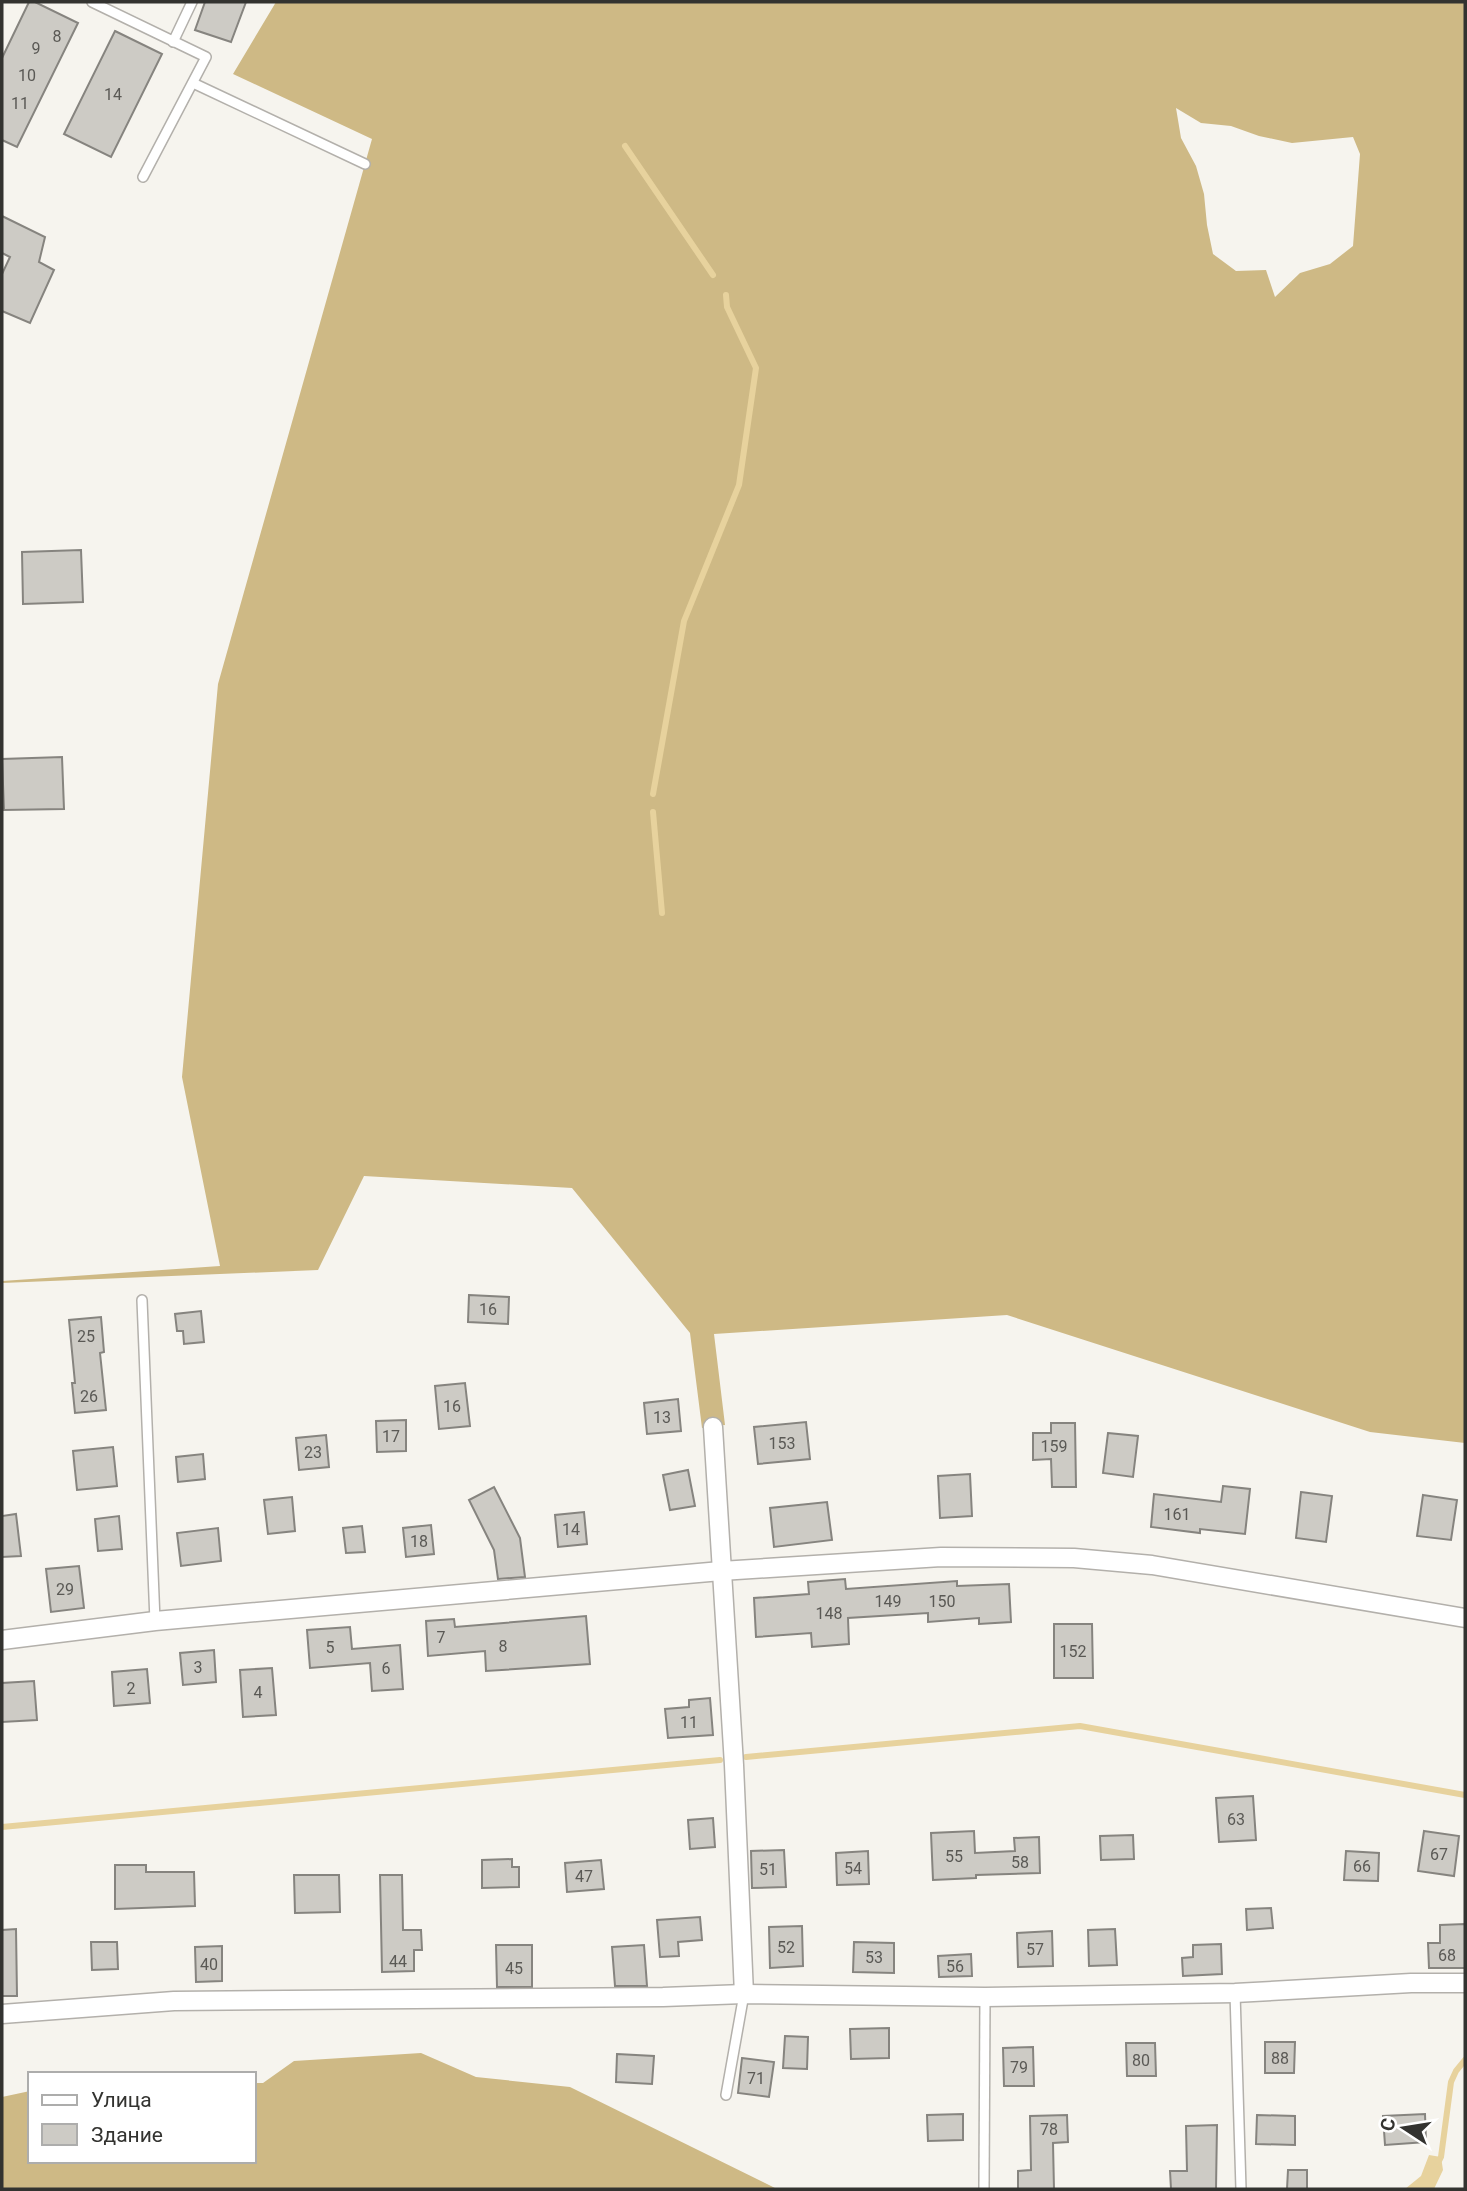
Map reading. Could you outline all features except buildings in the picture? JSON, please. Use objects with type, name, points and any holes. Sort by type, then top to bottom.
[{"type":"street","points":[[713,1427],[734,1765],[744,1994]]},
{"type":"street","points":[[2,1640],[155,1621],[721,1572],[941,1557],[1073,1558],[1152,1565],[1465,1618]]},
{"type":"street","points":[[2,2014],[174,2001],[744,1994],[985,1997],[1235,1993],[1411,1983],[1465,1983]]},
{"type":"lane","points":[[92,2],[206,57],[143,177]]},
{"type":"lane","points":[[173,41],[192,2]]},
{"type":"lane","points":[[192,83],[365,164]]},
{"type":"lane","points":[[142,1300],[155,1621]]},
{"type":"lane","points":[[1235,1993],[1241,2189]]},
{"type":"lane","points":[[726,2095],[744,1994]]},
{"type":"lane","points":[[984,2189],[985,1997]]},
{"type":"shaded area","points":[[276,2],[1465,2],[1465,1443],[1370,1432],[1007,1315],[714,1334],[725,1425],[702,1428],[690,1333],[572,1188],[364,1176],[318,1270],[2,1283],[220,1266],[182,1077],[218,684],[372,139],[233,74]],"holes":[[[1176,108],[1201,123],[1231,126],[1259,136],[1292,143],[1353,137],[1360,154],[1353,246],[1330,264],[1300,273],[1275,297],[1266,270],[1236,271],[1213,254],[1204,194],[1196,166],[1181,138]]]},
{"type":"shaded area","points":[[421,2053],[476,2077],[570,2087],[777,2189],[2,2189],[2,2097],[28,2091],[28,2163],[256,2163],[256,2083],[263,2083],[294,2061]]},
{"type":"shaded area","points":[[1429,2155],[1441,2157],[1443,2170],[1434,2189],[1405,2189],[1421,2176]]},
{"type":"waterway","points":[[625,146],[713,275]]},
{"type":"waterway","points":[[653,794],[684,621],[739,485],[756,368],[727,307],[726,295]]},
{"type":"waterway","points":[[653,812],[662,913]]},
{"type":"waterway","points":[[746,1757],[1080,1726],[1465,1795]]},
{"type":"waterway","points":[[2,1827],[720,1760]]},
{"type":"waterway","points":[[1438,2163],[1451,2082],[1465,2060]]}]
